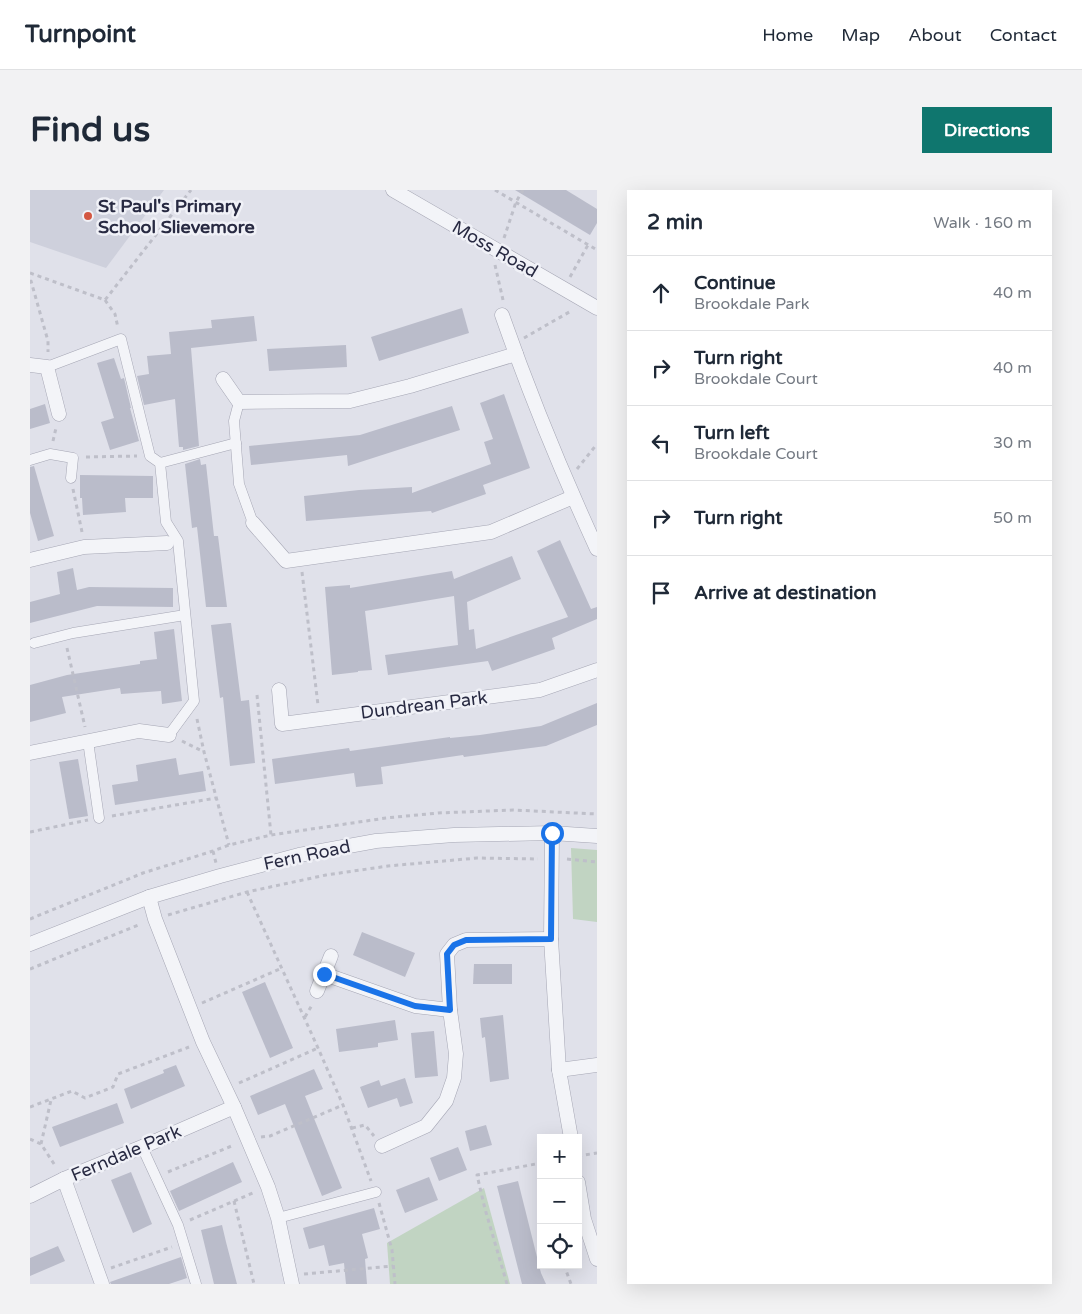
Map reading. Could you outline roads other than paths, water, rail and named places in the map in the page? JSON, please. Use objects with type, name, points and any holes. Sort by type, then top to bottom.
[{"type":"street","name":"Moss Road","points":[[393,190],[597,308]]},
{"type":"street","points":[[502,315],[573,497],[597,549]]},
{"type":"street","points":[[30,365],[47,367],[121,338],[150,456],[160,463],[166,522],[173,542],[185,615],[194,700],[169,735],[139,731],[30,753]]},
{"type":"street","points":[[239,402],[350,401],[410,386],[514,348]]},
{"type":"street","points":[[47,367],[60,414]]},
{"type":"street","points":[[223,379],[239,402],[234,421],[239,484],[253,523],[286,561],[491,532],[573,497]]},
{"type":"street","points":[[160,463],[236,443]]},
{"type":"street","points":[[30,460],[50,454],[73,458],[72,478]]},
{"type":"street","points":[[30,560],[84,546],[173,542]]},
{"type":"street","points":[[34,643],[64,635],[185,615]]},
{"type":"street","name":"Dundrean Park","points":[[279,690],[282,724],[540,690],[597,670]]},
{"type":"street","points":[[88,741],[99,818]]},
{"type":"street","points":[[552,833],[551,939],[559,1070],[570,1134]]},
{"type":"street","name":"Fern Road","points":[[30,944],[149,897],[299,855],[376,841],[454,835],[552,833],[597,836]]},
{"type":"street","points":[[149,897],[155,919],[203,1042],[234,1106],[268,1186],[278,1218],[291,1279]]},
{"type":"street","points":[[382,1146],[426,1126],[446,1101],[454,1078],[456,1054],[450,1010],[447,954],[454,945],[466,940],[551,939]]},
{"type":"street","points":[[318,991],[331,956]]},
{"type":"street","points":[[324,974],[415,1006],[450,1010]]},
{"type":"street","points":[[559,1070],[597,1065]]},
{"type":"street","name":"Ferndale Park","points":[[100,1278],[64,1179],[234,1106]]},
{"type":"street","points":[[142,1147],[178,1225],[196,1284]]},
{"type":"street","points":[[30,1196],[64,1179]]},
{"type":"street","points":[[278,1218],[376,1192]]},
{"type":"street","points":[[582,1207],[597,1259]]},
{"type":"place","name":"St Paul's Primary School Slievemore","points":[[88,216]]}]
